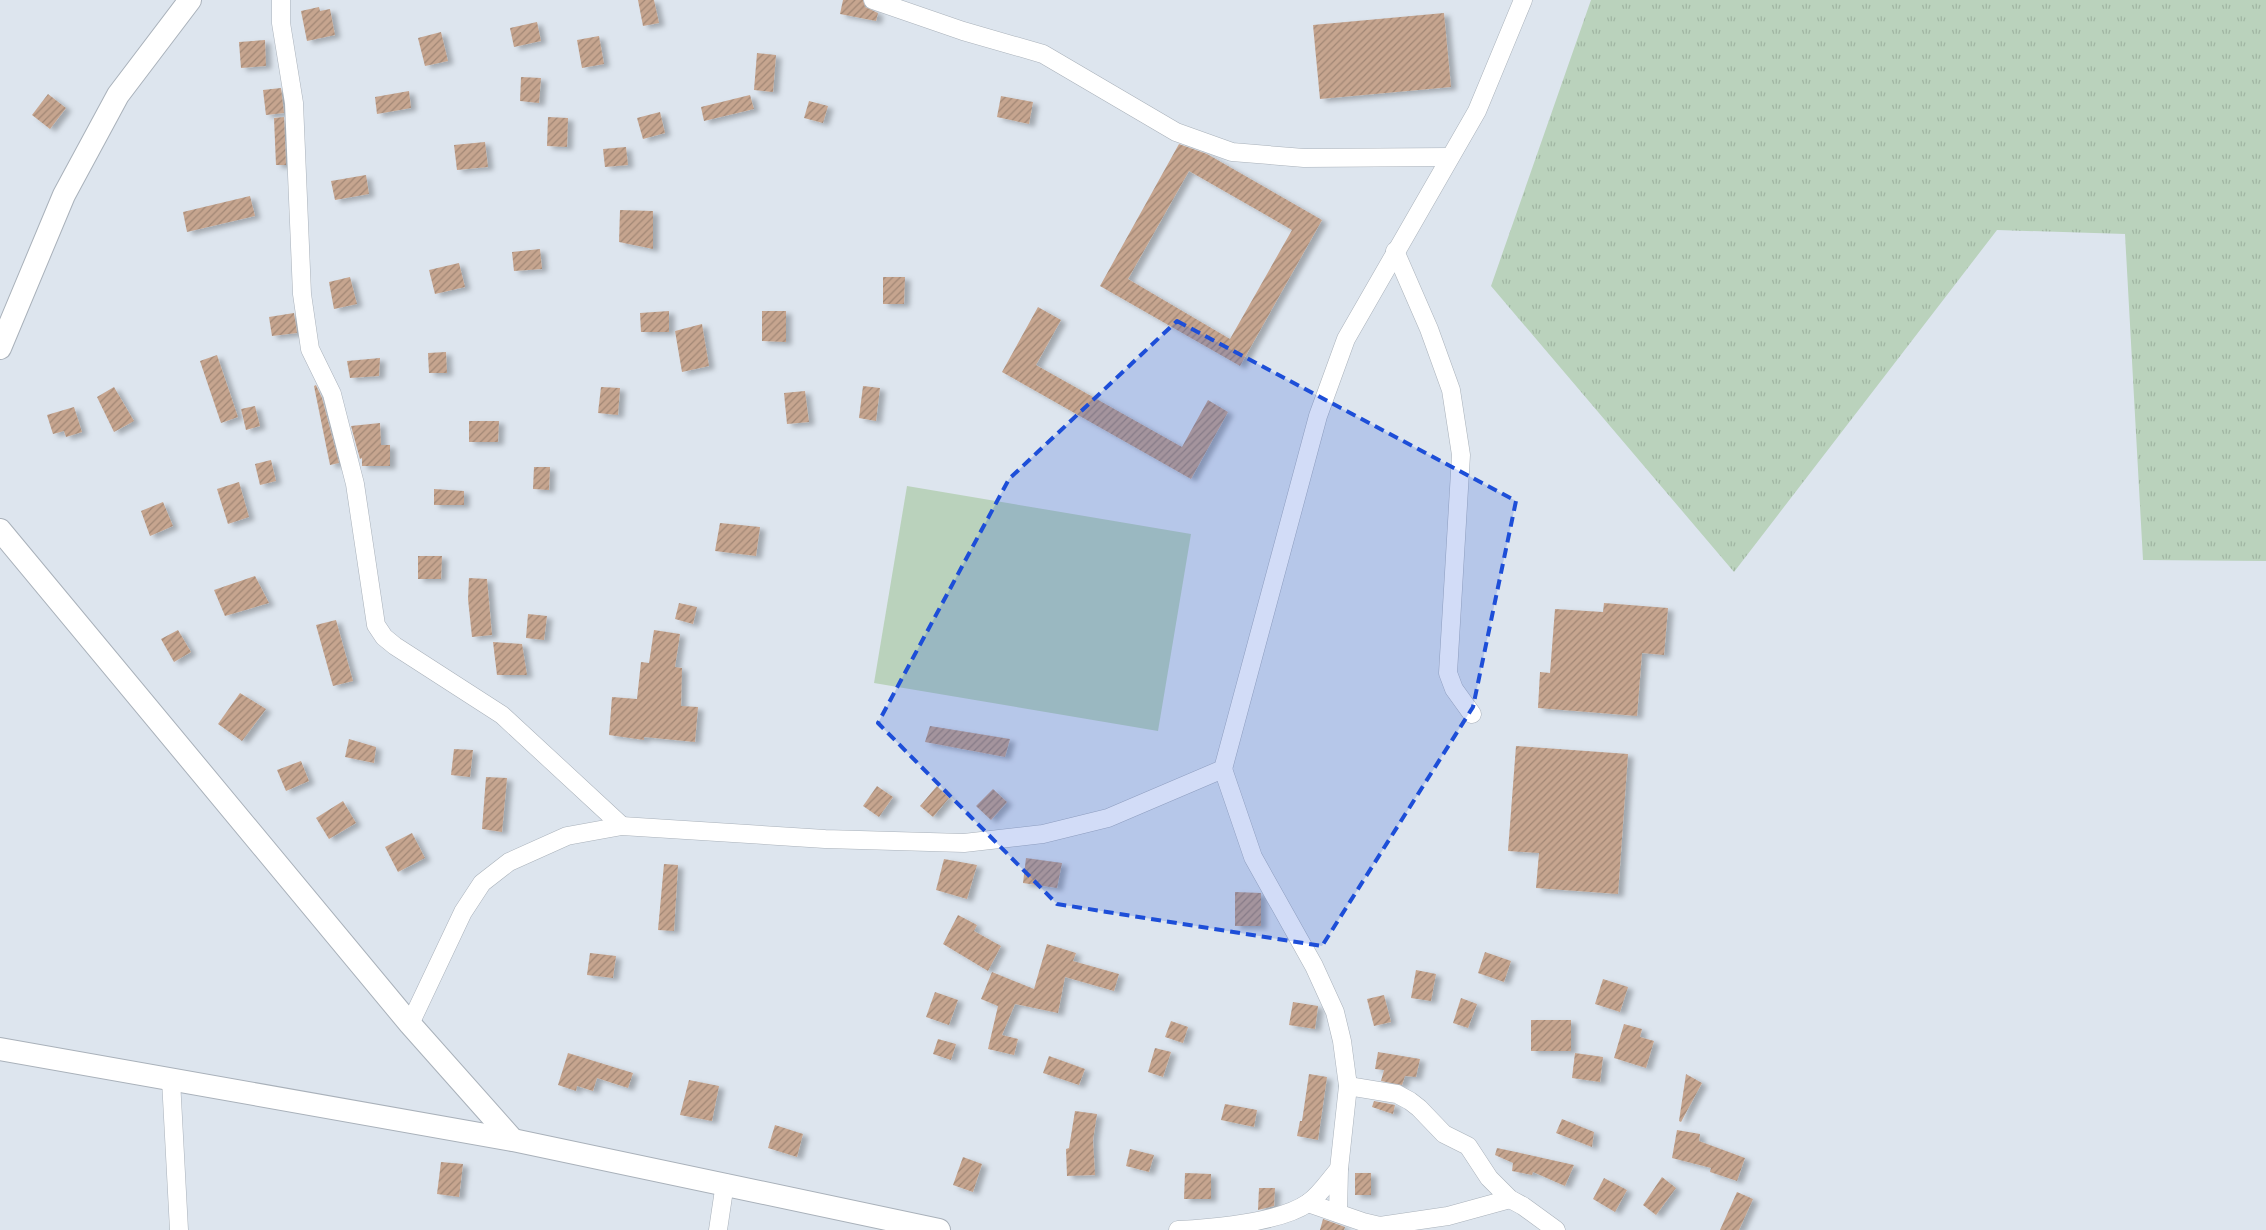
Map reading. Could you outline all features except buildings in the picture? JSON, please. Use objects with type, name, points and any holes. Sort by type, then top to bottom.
[{"type":"street","points":[[0,348],[64,195],[118,95],[190,0]]},
{"type":"street","points":[[281,0],[281,23],[294,103],[302,294],[310,349],[332,394],[355,484],[376,625],[384,637],[395,646],[502,715],[622,826]]},
{"type":"street","points":[[873,0],[963,31],[1043,54],[1176,132],[1232,152],[1304,158],[1450,157]]},
{"type":"street","points":[[1338,1212],[1339,1169],[1348,1086],[1342,1041],[1335,1012],[1314,966],[1253,857],[1222,769],[1318,416],[1346,339],[1477,111],[1523,0]]},
{"type":"street","points":[[1395,252],[1429,329],[1451,390],[1462,455],[1448,673],[1454,689],[1472,714]]},
{"type":"street","points":[[0,530],[410,1024],[513,1140]]},
{"type":"street","points":[[410,1024],[463,912],[482,883],[509,862],[567,836],[622,826],[825,839],[964,843],[1043,834],[1108,818],[1222,769]]},
{"type":"street","points":[[0,1049],[513,1140],[939,1230]]},
{"type":"street","points":[[170,1080],[179,1230]]},
{"type":"street","points":[[1348,1086],[1397,1094],[1415,1104],[1444,1134],[1468,1146],[1489,1178],[1510,1199],[1556,1230]]},
{"type":"street","points":[[1178,1230],[1242,1224],[1278,1216],[1308,1203],[1339,1169]]},
{"type":"street","points":[[718,1230],[725,1184]]},
{"type":"street","points":[[1308,1203],[1380,1226],[1448,1216],[1510,1199]]},
{"type":"highlighted area","points":[[1177,321],[1516,501],[1473,707],[1322,946],[1057,904],[878,723],[1009,479]]},
{"type":"green space","points":[[1591,0],[2266,0],[2266,561],[2143,560],[2125,234],[1997,230],[1734,572],[1491,286]]},
{"type":"green space","points":[[907,486],[1191,534],[1158,731],[874,683]]}]
